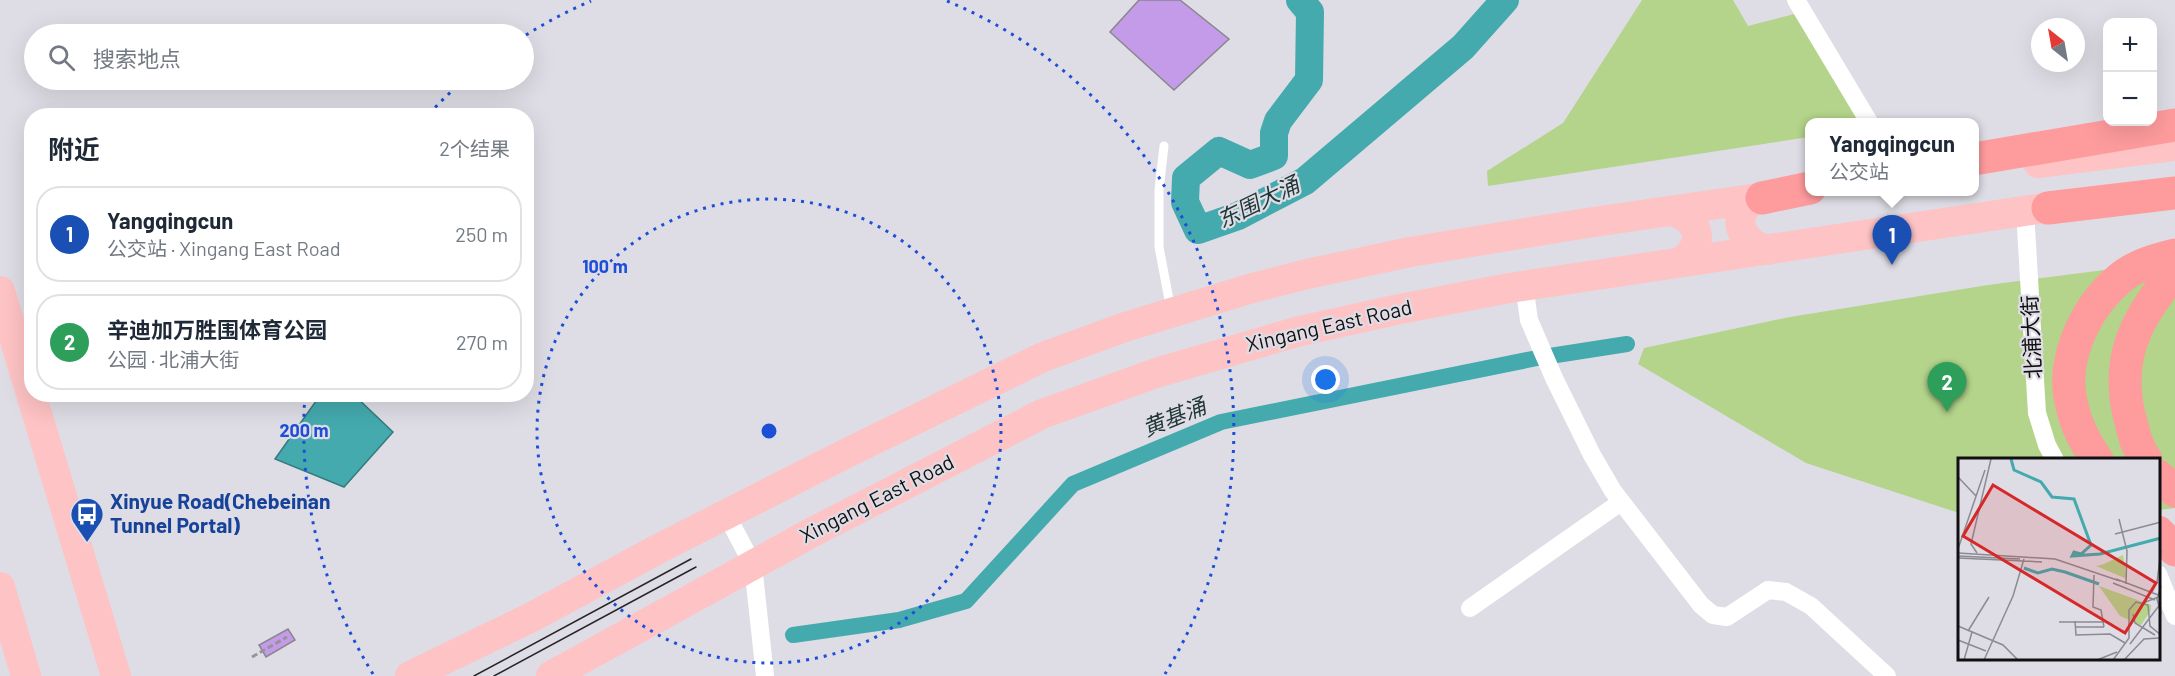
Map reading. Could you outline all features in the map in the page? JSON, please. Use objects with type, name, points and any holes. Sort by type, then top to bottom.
[{"type":"highway","points":[[1979,158],[2175,125]]},
{"type":"highway","points":[[2037,210],[2175,190]]},
{"type":"highway","points":[[1759,198],[1805,191]]},
{"type":"highway","points":[[2096,458],[2071,405],[2070,367],[2081,329],[2092,309],[2117,280],[2154,259],[2175,255]]},
{"type":"highway","points":[[2141,454],[2125,399],[2127,356],[2139,322],[2155,296],[2175,272]]},
{"type":"highway","points":[[2160,478],[2175,491]]},
{"type":"highway","points":[[2160,534],[2175,550]]},
{"type":"main road","points":[[1979,170],[2175,146]]},
{"type":"main road","points":[[410,676],[532,617],[726,514],[1042,357],[1172,312],[1295,277],[1410,252],[1759,198]]},
{"type":"main road","points":[[1759,198],[1743,210],[1740,219],[1741,228],[1744,236],[1751,242],[1767,250]]},
{"type":"main road","name":"Xingang East Road","points":[[551,676],[856,509],[1042,414],[1207,357],[1296,332],[1524,285],[2037,210]]},
{"type":"main road","points":[[1672,211],[1689,219],[1697,235],[1697,244],[1693,252],[1678,263]]},
{"type":"main road","points":[[0,291],[24,371]]},
{"type":"main road","points":[[33,402],[116,676]]},
{"type":"main road","points":[[0,587],[26,676]]},
{"type":"street","points":[[1796,0],[1866,118]]},
{"type":"street","name":"北浦大街","points":[[2037,210],[2037,413],[2047,445],[2054,458]]},
{"type":"street","points":[[1524,285],[1529,320],[1554,378],[1592,455],[1621,502],[1701,605],[1713,615],[1727,617],[1768,590],[1786,592],[1811,606],[1887,676]]},
{"type":"street","points":[[1470,608],[1621,502]]},
{"type":"street","points":[[726,514],[753,565],[765,676]]},
{"type":"street","points":[[2160,579],[2175,616]]},
{"type":"lane","points":[[1164,146],[1159,190],[1159,247],[1172,312]]},
{"type":"path","points":[[252,657],[287,637]]},
{"type":"green space","points":[[1642,0],[1733,0],[1748,26],[1794,14],[1862,118],[1805,118],[1805,138],[1488,186],[1487,171],[1563,123]]},
{"type":"green space","points":[[2175,261],[2175,508],[2160,510],[2160,458],[1958,458],[1958,513],[1806,463],[1638,364],[1644,348],[1790,317],[1988,285]]},
{"type":"water","points":[[315,402],[361,402],[393,432],[344,487],[275,459]]},
{"type":"building","points":[[1139,0],[1180,0],[1229,39],[1174,90],[1110,32]]},
{"type":"building","points":[[288,629],[295,640],[266,657],[259,645]]},
{"type":"waterway","name":"东围大涌","points":[[1300,0],[1310,12],[1309,80],[1278,121],[1274,133],[1274,156],[1250,165],[1219,151],[1186,178],[1185,202],[1198,230],[1238,216],[1305,181],[1463,47],[1505,0]]},
{"type":"waterway","name":"黄基涌","points":[[793,635],[899,620],[966,601],[1073,484],[1221,422],[1537,358],[1627,344]]},
{"type":"tram line","points":[[474,676],[691,559]]},
{"type":"tram line","points":[[494,676],[696,567]]},
{"type":"place","name":"Yangqingcun","points":[[1892,265]]},
{"type":"place","name":"辛迪加万胜围体育公园","points":[[1947,412]]},
{"type":"place","name":"Xinyue Road(Chebeinan Tunnel Portal)","points":[[87,543]]}]
